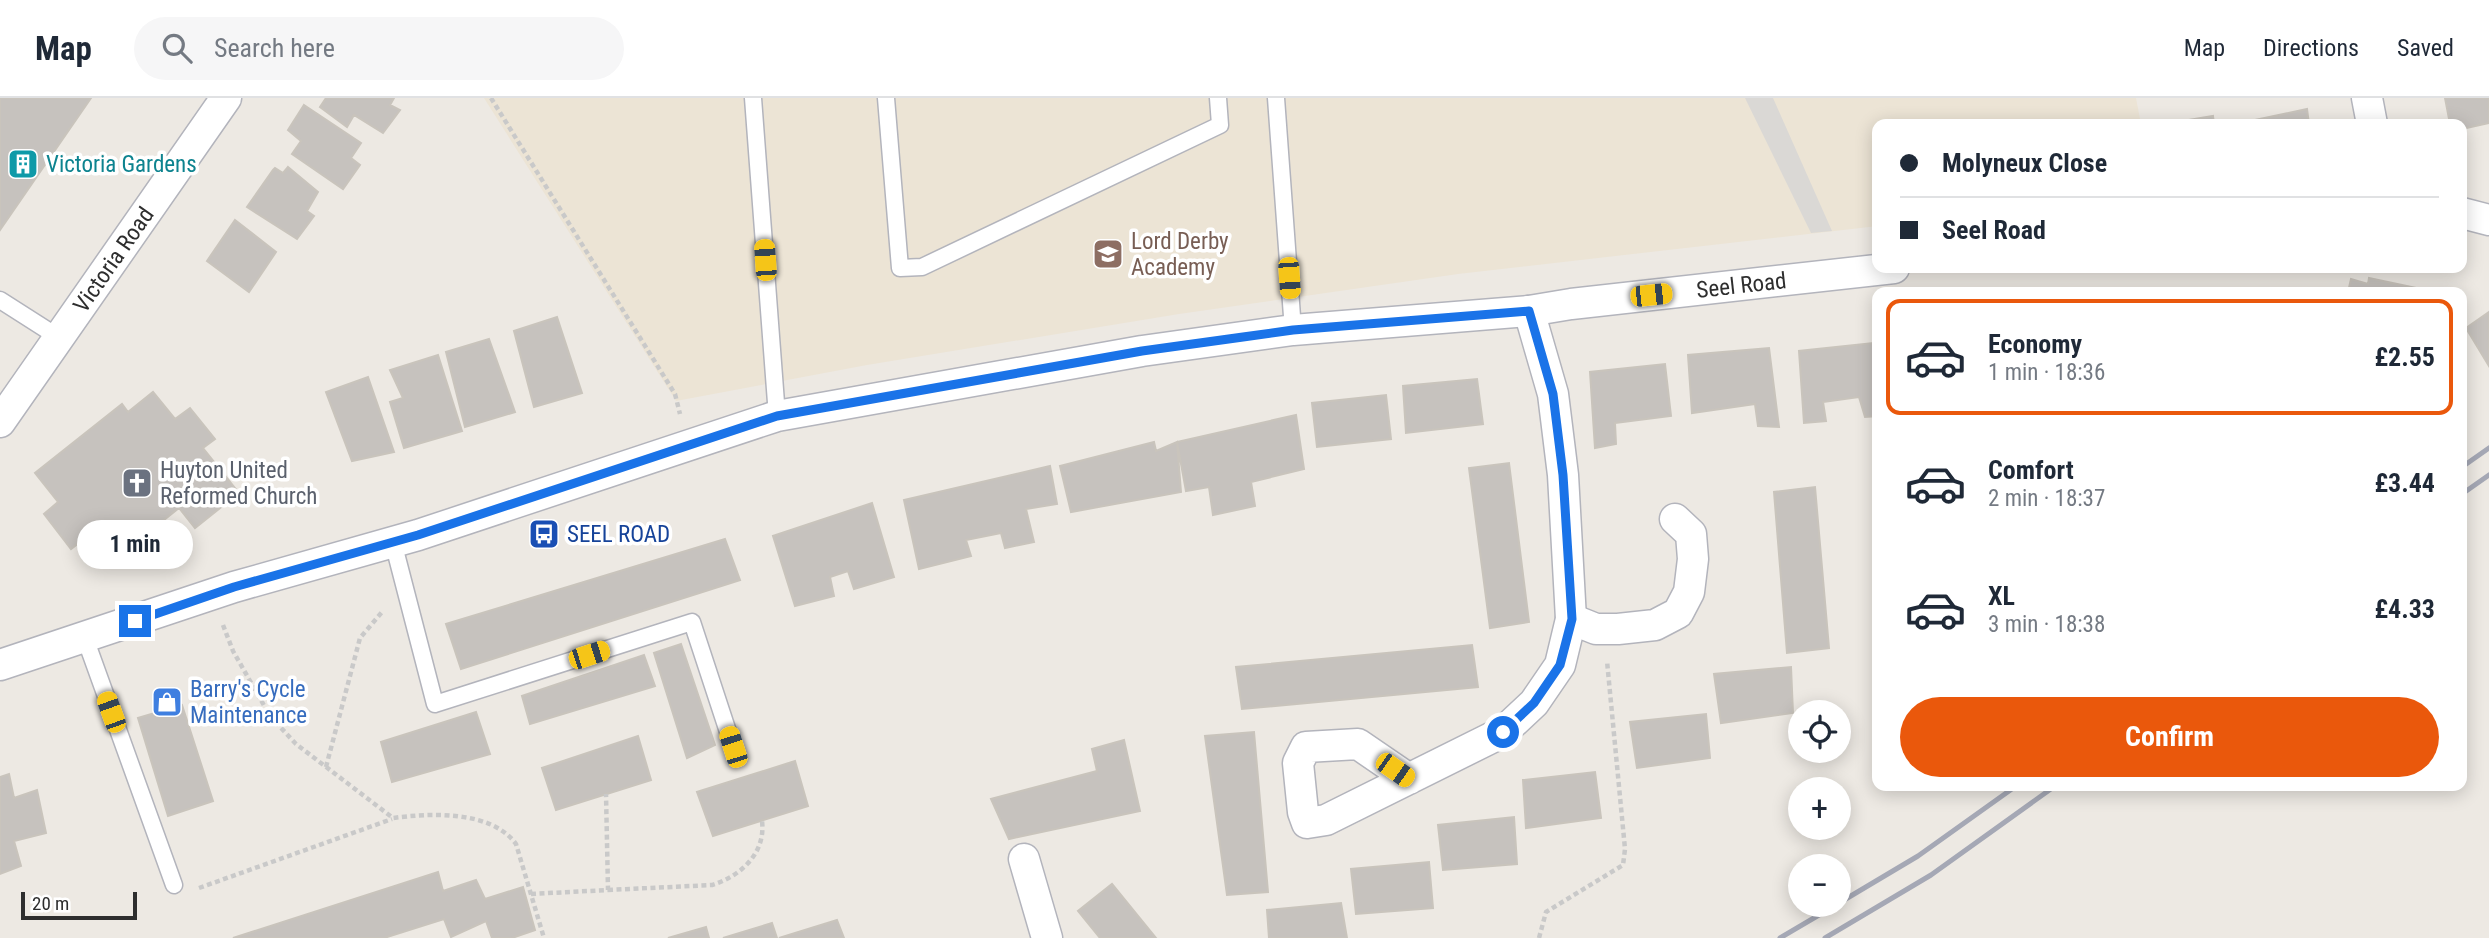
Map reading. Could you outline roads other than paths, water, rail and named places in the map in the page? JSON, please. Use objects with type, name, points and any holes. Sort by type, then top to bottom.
[{"type":"street","name":"Victoria Road","points":[[0,422],[226,98]]},
{"type":"street","points":[[2367,98],[2371,119]]},
{"type":"street","points":[[2467,214],[2489,220]]},
{"type":"street","name":"Seel Road","points":[[0,665],[211,595],[393,542],[777,416],[1142,351],[1293,330],[1529,311],[1872,270]]},
{"type":"street","points":[[1409,779],[1359,744],[1306,747],[1298,763],[1303,813],[1307,823],[1326,820],[1409,779],[1503,732],[1534,703],[1560,665],[1572,619],[1563,475],[1553,394],[1529,311]]},
{"type":"street","points":[[1572,619],[1596,629],[1604,629],[1655,625],[1678,613],[1689,592],[1693,559],[1691,534],[1675,519]]},
{"type":"street","points":[[1024,859],[1047,938]]},
{"type":"lane","points":[[753,98],[777,416]]},
{"type":"lane","points":[[886,98],[900,268],[922,267],[1220,125],[1219,98]]},
{"type":"lane","points":[[1276,98],[1293,330]]},
{"type":"lane","points":[[0,300],[58,337]]},
{"type":"lane","points":[[393,542],[435,704],[692,622],[733,747]]},
{"type":"lane","points":[[85,638],[174,885]]},
{"type":"railway","points":[[2467,463],[2489,448]]},
{"type":"railway","points":[[2467,490],[2489,475]]},
{"type":"railway","points":[[1851,896],[1918,856],[2009,791]]},
{"type":"railway","points":[[1825,938],[1931,875],[2048,791]]},
{"type":"railway","points":[[1780,938],[1816,917]]},
{"type":"place","name":"Victoria Gardens","points":[[23,164]]},
{"type":"place","name":"Lord Derby Academy","points":[[1108,254]]},
{"type":"place","name":"Huyton United Reformed Church","points":[[137,483]]},
{"type":"place","name":"SEEL ROAD","points":[[544,534]]},
{"type":"place","name":"Barry's Cycle Maintenance","points":[[167,702]]}]
